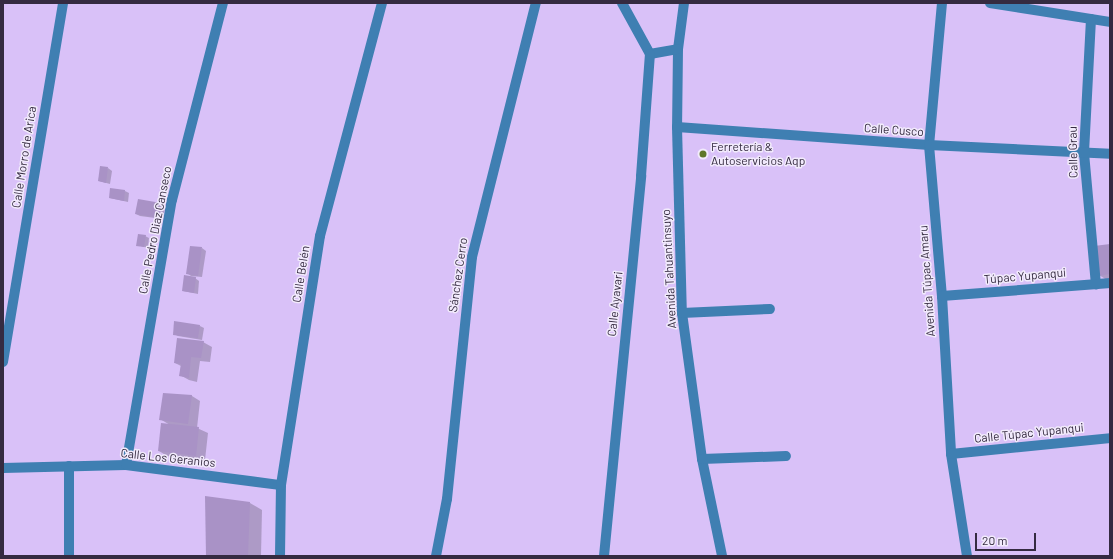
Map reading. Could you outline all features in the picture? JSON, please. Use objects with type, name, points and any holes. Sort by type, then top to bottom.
[{"type":"street","name":"Calle Morro de Arica","points":[[3,362],[63,3]]},
{"type":"street","name":"Calle Pedro Diaz Canseco","points":[[126,465],[172,200],[223,3]]},
{"type":"street","name":"Calle Belén","points":[[280,556],[281,485],[320,236],[382,3]]},
{"type":"street","name":"Sánchez Cerro","points":[[436,556],[446,499],[472,257],[536,3]]},
{"type":"street","points":[[622,3],[650,54],[678,48]]},
{"type":"street","name":"Avenida Tahuantinsuyo","points":[[684,3],[678,48],[677,127],[682,313],[702,459],[722,556]]},
{"type":"street","name":"Avenida Túpac Amaru","points":[[942,3],[929,145],[942,296],[951,454],[967,556]]},
{"type":"street","points":[[990,3],[1110,22]]},
{"type":"street","name":"Calle Grau","points":[[1092,19],[1084,153],[1096,284]]},
{"type":"street","name":"Calle Ayavari","points":[[604,556],[641,176],[650,54]]},
{"type":"street","name":"Calle Cusco","points":[[677,127],[929,145],[1110,154]]},
{"type":"street","name":"Túpac Yupanqui","points":[[942,296],[1110,283]]},
{"type":"street","points":[[682,313],[770,310]]},
{"type":"street","name":"Calle Túpac Yupanqui","points":[[951,454],[1110,438]]},
{"type":"street","points":[[702,459],[786,456]]},
{"type":"street","name":"Calle Los Geranios","points":[[3,468],[126,465],[281,485]]},
{"type":"street","points":[[69,466],[69,556]]},
{"type":"building","points":[[100,166],[108,167],[106,183],[98,181]]},
{"type":"building","points":[[110,188],[125,190],[124,201],[109,198]]},
{"type":"building","points":[[138,199],[161,203],[159,218],[135,214]]},
{"type":"building","points":[[138,234],[146,235],[144,247],[136,246]]},
{"type":"building","points":[[1110,244],[1110,274],[1098,276],[1094,246]]},
{"type":"building","points":[[190,246],[202,247],[198,276],[186,274]]},
{"type":"building","points":[[184,275],[196,277],[194,293],[182,291]]},
{"type":"building","points":[[174,321],[200,325],[198,338],[173,335]]},
{"type":"building","points":[[177,338],[204,341],[201,358],[191,357],[189,378],[179,376],[181,364],[174,363]]},
{"type":"building","points":[[163,393],[192,395],[188,424],[159,420]]},
{"type":"building","points":[[161,423],[199,427],[196,456],[158,451]]},
{"type":"building","points":[[205,496],[250,502],[248,556],[206,556]]},
{"type":"place","name":"Ferretería & Autoservicios Aqp","points":[[703,154]]}]
